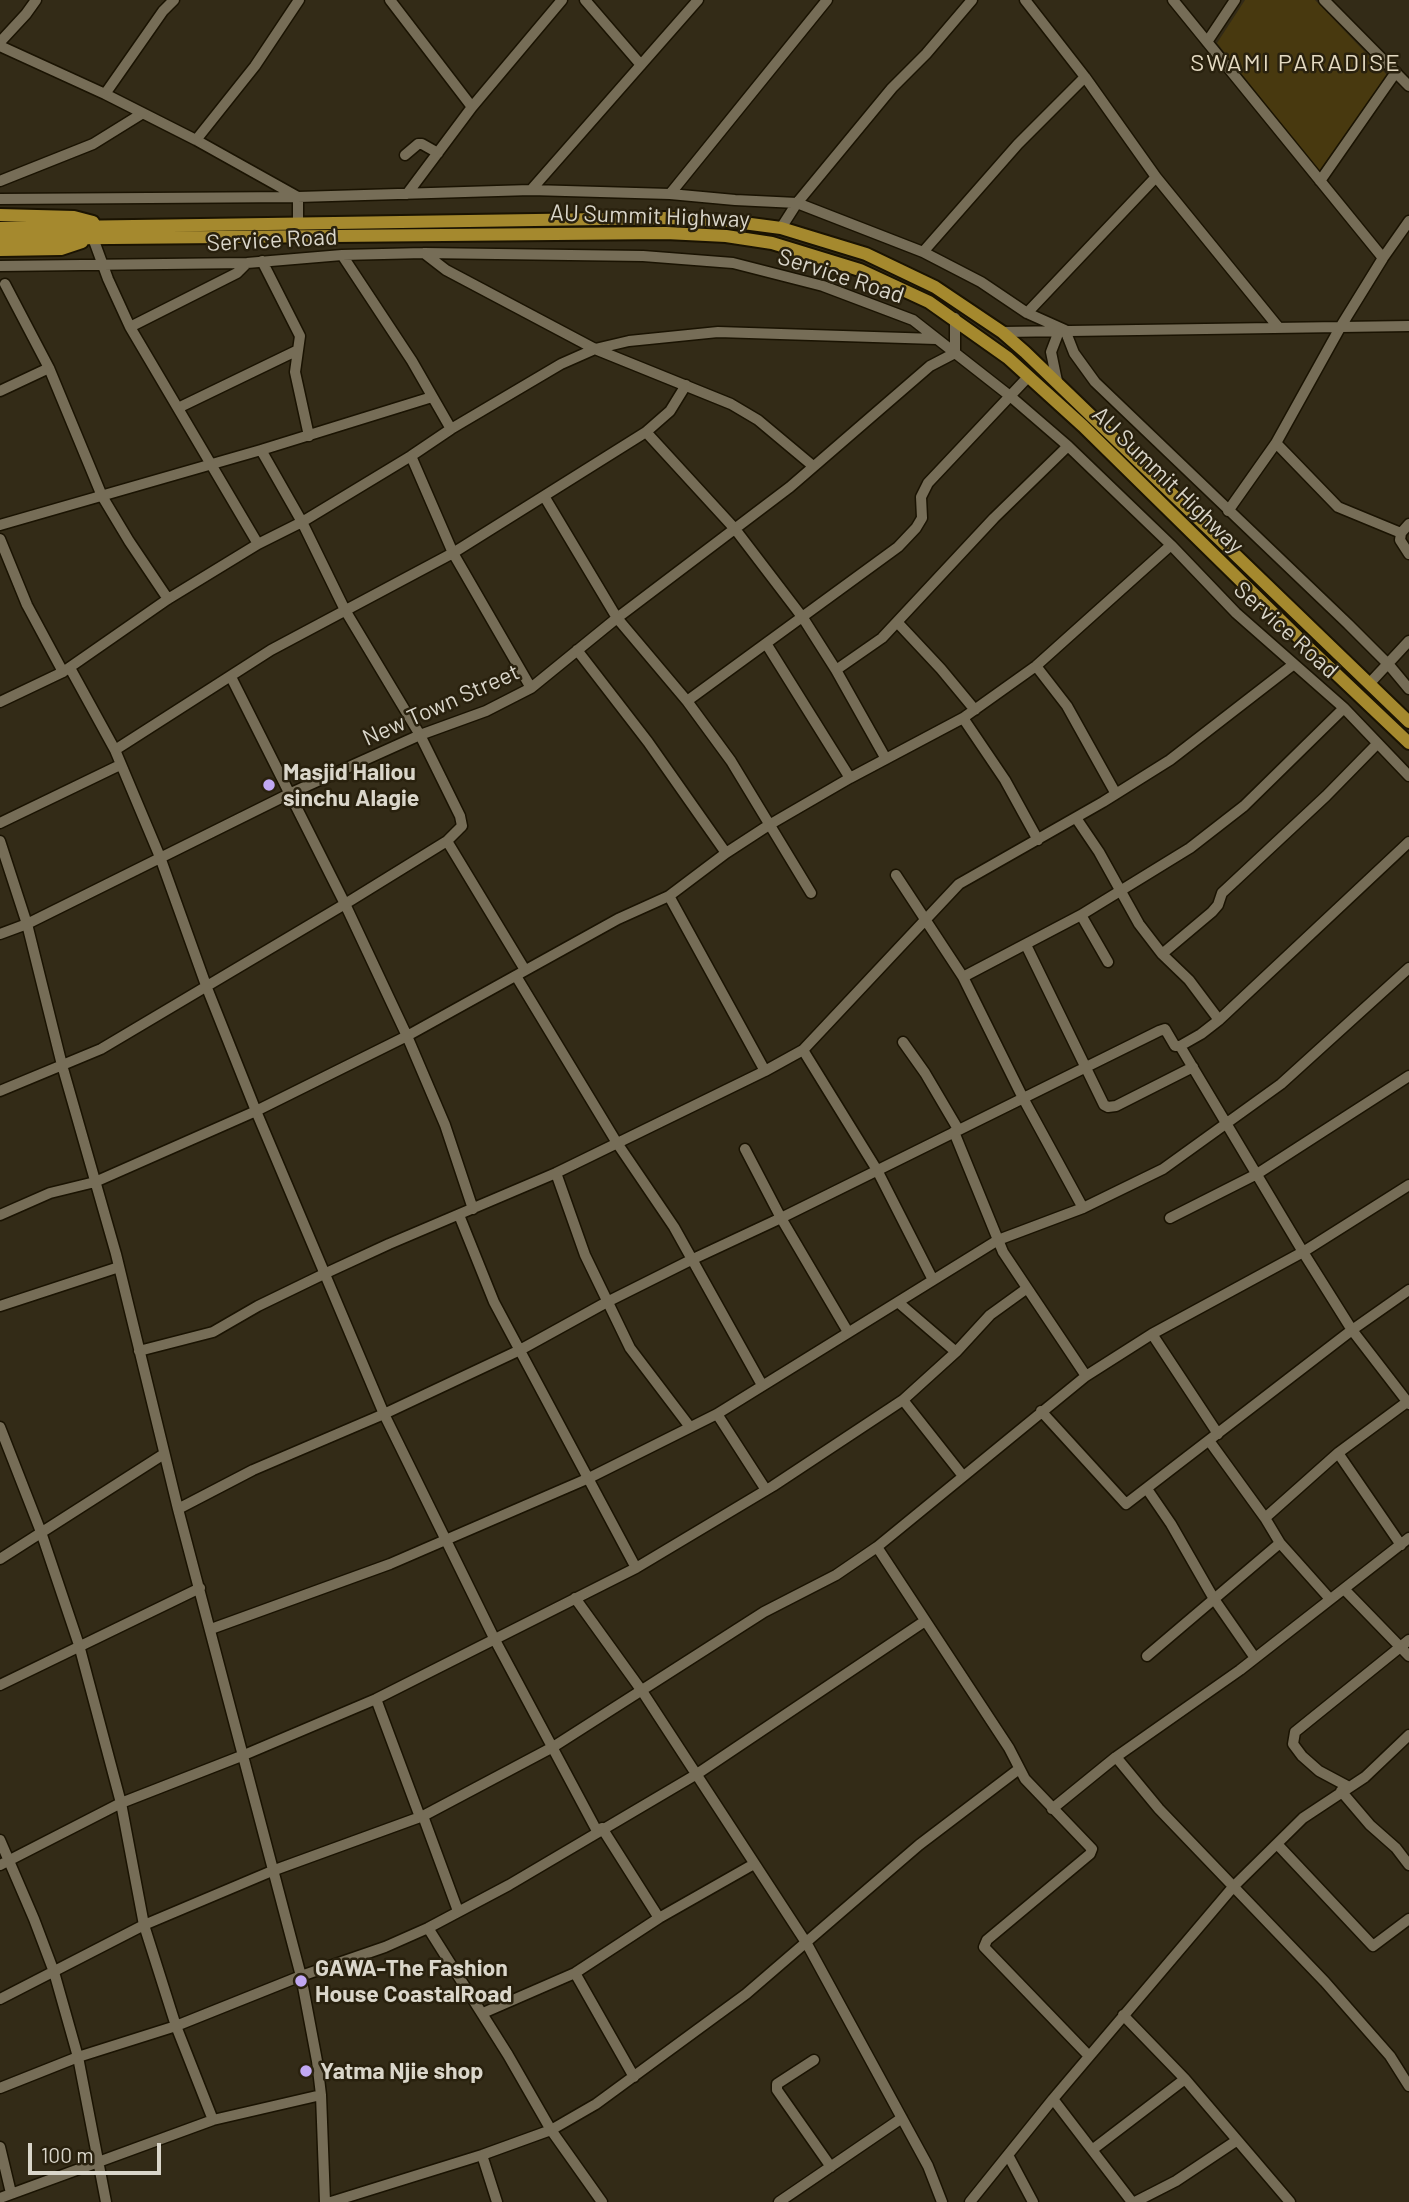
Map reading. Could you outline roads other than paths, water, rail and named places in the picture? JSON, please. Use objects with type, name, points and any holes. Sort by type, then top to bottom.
[{"type":"main road","points":[[0,215],[75,216],[91,233],[76,245],[61,249],[0,250]]},
{"type":"main road","name":"AU Summit Highway","points":[[0,239],[298,223],[669,218],[728,221],[781,228],[866,254],[909,273],[1002,332],[1057,381],[1409,722]]},
{"type":"main road","name":"AU Summit Highway","points":[[0,228],[91,233],[609,233],[726,236],[772,243],[860,270],[902,288],[955,318],[1008,358],[1083,426],[1409,743]]},
{"type":"street","points":[[36,0],[0,44],[196,140],[298,197],[298,223]]},
{"type":"street","points":[[105,94],[163,11],[174,0]]},
{"type":"street","points":[[285,0],[291,12]]},
{"type":"street","points":[[196,140],[255,66],[299,0]]},
{"type":"street","points":[[390,0],[472,107]]},
{"type":"street","points":[[407,194],[472,107],[562,0]]},
{"type":"street","points":[[585,0],[641,65]]},
{"type":"street","points":[[531,190],[698,0]]},
{"type":"street","points":[[670,194],[827,0]]},
{"type":"street","points":[[781,228],[797,203],[892,88],[926,54],[972,0]]},
{"type":"street","points":[[1025,0],[1085,77],[1156,177],[1279,328]]},
{"type":"street","points":[[1172,0],[1383,258]]},
{"type":"street","points":[[1207,42],[1235,0]]},
{"type":"street","points":[[1324,0],[1409,86]]},
{"type":"street","points":[[1320,181],[1396,72]]},
{"type":"street","points":[[923,252],[1018,144],[1085,77]]},
{"type":"street","points":[[0,181],[93,144],[143,113]]},
{"type":"street","points":[[405,155],[418,144],[438,153]]},
{"type":"street","points":[[1027,313],[1156,177]]},
{"type":"street","name":"Service Road","points":[[0,199],[298,197],[531,190],[670,194],[797,203],[923,252],[981,282],[1027,313],[1062,330],[1074,353],[1095,382],[1389,665],[1409,689]]},
{"type":"street","points":[[1228,511],[1276,443],[1341,326],[1409,222]]},
{"type":"street","points":[[91,233],[101,264],[130,327],[258,544]]},
{"type":"street","points":[[424,253],[446,270],[595,349],[731,404],[758,420],[813,466]]},
{"type":"street","name":"Service Road","points":[[0,266],[247,263],[342,255],[424,253],[643,256],[733,263],[836,291],[913,320],[1010,396],[1068,446],[1171,545],[1236,613],[1344,708],[1409,776]]},
{"type":"street","points":[[342,255],[412,361],[451,429]]},
{"type":"street","points":[[262,261],[300,336],[295,372],[309,436]]},
{"type":"street","points":[[130,327],[237,273],[247,263]]},
{"type":"street","points":[[19,266],[3,285],[49,368],[102,496],[167,599]]},
{"type":"street","points":[[955,318],[955,353]]},
{"type":"street","points":[[1002,332],[1409,326]]},
{"type":"street","points":[[1057,381],[1051,352],[1062,330]]},
{"type":"street","points":[[0,702],[66,670],[167,599],[258,544],[302,522],[561,364],[595,349],[629,341],[718,332],[936,339]]},
{"type":"street","points":[[178,408],[299,350]]},
{"type":"street","name":"New Town Street","points":[[0,934],[27,924],[290,793],[420,735],[486,711],[531,688],[617,618],[735,529],[930,366],[955,353]]},
{"type":"street","points":[[0,391],[49,368]]},
{"type":"street","points":[[687,701],[898,547],[922,518],[921,497],[928,483],[1028,377]]},
{"type":"street","points":[[115,750],[271,650],[453,553],[646,432],[670,411],[686,385]]},
{"type":"street","points":[[0,525],[309,436],[432,397]]},
{"type":"street","points":[[646,432],[735,529],[803,618],[886,759]]},
{"type":"street","points":[[1276,443],[1338,507],[1402,533]]},
{"type":"street","points":[[836,670],[882,638],[994,518],[1068,446]]},
{"type":"street","points":[[0,1091],[101,1049],[207,988],[447,841],[462,826],[420,735],[345,610],[302,522],[261,450]]},
{"type":"street","points":[[411,456],[453,553],[531,688]]},
{"type":"street","points":[[544,496],[617,618],[687,701],[731,761],[811,893]]},
{"type":"street","points":[[1409,524],[1400,540],[1409,554]]},
{"type":"street","points":[[0,539],[27,605],[115,750],[160,858],[207,988],[256,1111],[384,1414],[495,1640],[553,1747],[600,1829],[659,1918]]},
{"type":"street","points":[[0,1215],[50,1193],[95,1182],[256,1111],[407,1036],[618,919],[669,896],[769,825],[850,778],[964,718],[1036,666],[1171,545]]},
{"type":"street","points":[[897,622],[975,710]]},
{"type":"street","points":[[1369,684],[1409,641]]},
{"type":"street","points":[[767,645],[850,778]]},
{"type":"street","points":[[577,650],[648,742],[726,853]]},
{"type":"street","points":[[139,1351],[213,1332],[258,1306],[324,1274],[556,1172],[765,1072],[803,1050],[959,884],[1076,818],[1170,760],[1294,664]]},
{"type":"street","points":[[1036,666],[1067,706],[1116,794]]},
{"type":"street","points":[[231,677],[345,904],[407,1036],[445,1125],[473,1209]]},
{"type":"street","points":[[963,976],[1081,915],[1190,848],[1244,806],[1344,708]]},
{"type":"street","points":[[964,718],[1005,780],[1038,840]]},
{"type":"street","points":[[1162,954],[1212,912],[1219,905],[1222,893],[1326,796],[1377,744]]},
{"type":"street","points":[[0,823],[120,765]]},
{"type":"street","points":[[1076,818],[1099,852],[1139,924],[1162,954],[1189,980],[1219,1020]]},
{"type":"street","points":[[0,841],[27,924],[62,1065],[119,1267],[178,1509],[301,1976],[321,2095],[325,2202]]},
{"type":"street","points":[[447,841],[617,1143],[674,1227],[762,1385]]},
{"type":"street","points":[[178,1509],[253,1470],[384,1414],[520,1350],[691,1260],[1159,1031],[1165,1029],[1175,1046],[1180,1046],[1219,1020],[1409,842]]},
{"type":"street","points":[[895,875],[963,976],[1023,1098],[1083,1208]]},
{"type":"street","points":[[669,896],[765,1072]]},
{"type":"street","points":[[1081,915],[1108,962]]},
{"type":"street","points":[[1026,945],[1104,1105],[1111,1108],[1193,1067]]},
{"type":"street","points":[[211,1629],[329,1588],[590,1478],[717,1413],[998,1240],[1083,1208],[1163,1169],[1281,1084],[1409,968]]},
{"type":"street","points":[[903,1042],[925,1073],[956,1130],[1003,1252],[1086,1376]]},
{"type":"street","points":[[1180,1046],[1352,1330],[1408,1403],[1338,1453],[1265,1518]]},
{"type":"street","points":[[803,1050],[877,1170],[933,1280]]},
{"type":"street","points":[[1170,1218],[1257,1174],[1409,1076]]},
{"type":"street","points":[[745,1149],[781,1218],[848,1332]]},
{"type":"street","points":[[556,1172],[585,1255],[630,1348],[690,1427]]},
{"type":"street","points":[[0,1999],[144,1925],[272,1871],[421,1817],[553,1747],[764,1612],[836,1575],[877,1547],[1086,1376],[1152,1334],[1303,1252],[1409,1185]]},
{"type":"street","points":[[459,1215],[490,1293],[636,1568]]},
{"type":"street","points":[[0,1306],[119,1267]]},
{"type":"street","points":[[5,1863],[121,1803],[376,1699],[636,1568],[766,1490],[903,1400],[956,1352],[990,1315],[1026,1289]]},
{"type":"street","points":[[1041,1411],[1126,1504],[1210,1442],[1352,1330],[1409,1290]]},
{"type":"street","points":[[899,1303],[956,1352]]},
{"type":"street","points":[[1152,1334],[1218,1434]]},
{"type":"street","points":[[903,1400],[963,1476]]},
{"type":"street","points":[[717,1413],[766,1490]]},
{"type":"street","points":[[0,1427],[41,1532],[79,1645],[121,1803],[144,1925],[176,2026],[213,2120]]},
{"type":"street","points":[[1210,1442],[1280,1543],[1330,1599]]},
{"type":"street","points":[[1052,1809],[1116,1757],[1255,1658],[1405,1541],[1338,1453]]},
{"type":"street","points":[[0,1559],[164,1454]]},
{"type":"street","points":[[1147,1489],[1171,1524],[1214,1600],[1255,1658]]},
{"type":"street","points":[[1147,1656],[1280,1543]]},
{"type":"street","points":[[877,1547],[1009,1748],[1019,1769],[1052,1809],[1092,1849],[1090,1854],[988,1940],[984,1947],[1089,2056]]},
{"type":"street","points":[[0,1685],[200,1588]]},
{"type":"street","points":[[1345,1589],[1405,1644],[1409,1656]]},
{"type":"street","points":[[575,1598],[642,1691],[807,1944],[928,2166],[942,2202]]},
{"type":"street","points":[[0,2088],[78,2057],[176,2026],[301,1976],[385,1947],[428,1927],[509,1885],[697,1774],[925,1621]]},
{"type":"street","points":[[1405,1644],[1295,1732],[1293,1744],[1319,1771],[1345,1789],[1370,1825],[1396,1848],[1409,1865]]},
{"type":"street","points":[[376,1699],[458,1911]]},
{"type":"street","points":[[971,2202],[1053,2099],[1233,1887],[1303,1818],[1365,1777],[1409,1735]]},
{"type":"street","points":[[1116,1757],[1159,1809],[1335,1993],[1390,2056],[1409,2086]]},
{"type":"street","points":[[331,2202],[482,2155],[551,2130],[596,2104],[746,1994],[919,1845],[1019,1769]]},
{"type":"street","points":[[0,1840],[5,1863],[54,1972],[78,2057],[106,2202]]},
{"type":"street","points":[[1277,1844],[1374,1946],[1409,1919]]},
{"type":"street","points":[[483,2013],[575,1973],[659,1918],[754,1864]]},
{"type":"street","points":[[428,1927],[483,2013],[551,2130],[602,2202]]},
{"type":"street","points":[[575,1973],[634,2077]]},
{"type":"street","points":[[1124,2015],[1185,2079],[1290,2202]]},
{"type":"street","points":[[814,2060],[777,2084],[777,2090],[831,2167]]},
{"type":"street","points":[[1092,2150],[1185,2079]]},
{"type":"street","points":[[0,2198],[213,2120],[321,2095]]},
{"type":"street","points":[[1053,2099],[1134,2202],[1176,2181],[1236,2141]]},
{"type":"street","points":[[779,2202],[902,2118]]},
{"type":"street","points":[[0,2147],[12,2193]]},
{"type":"street","points":[[482,2155],[497,2202]]},
{"type":"street","points":[[1008,2155],[1033,2202]]},
{"type":"place","name":"Masjid Haliou sinchu Alagie","points":[[269,785]]},
{"type":"place","name":"GAWA-The Fashion House CoastalRoad","points":[[301,1981]]},
{"type":"place","name":"Yatma Njie shop","points":[[306,2071]]},
{"type":"district","name":"SWAMI PARADISE","points":[[1296,63]]}]
